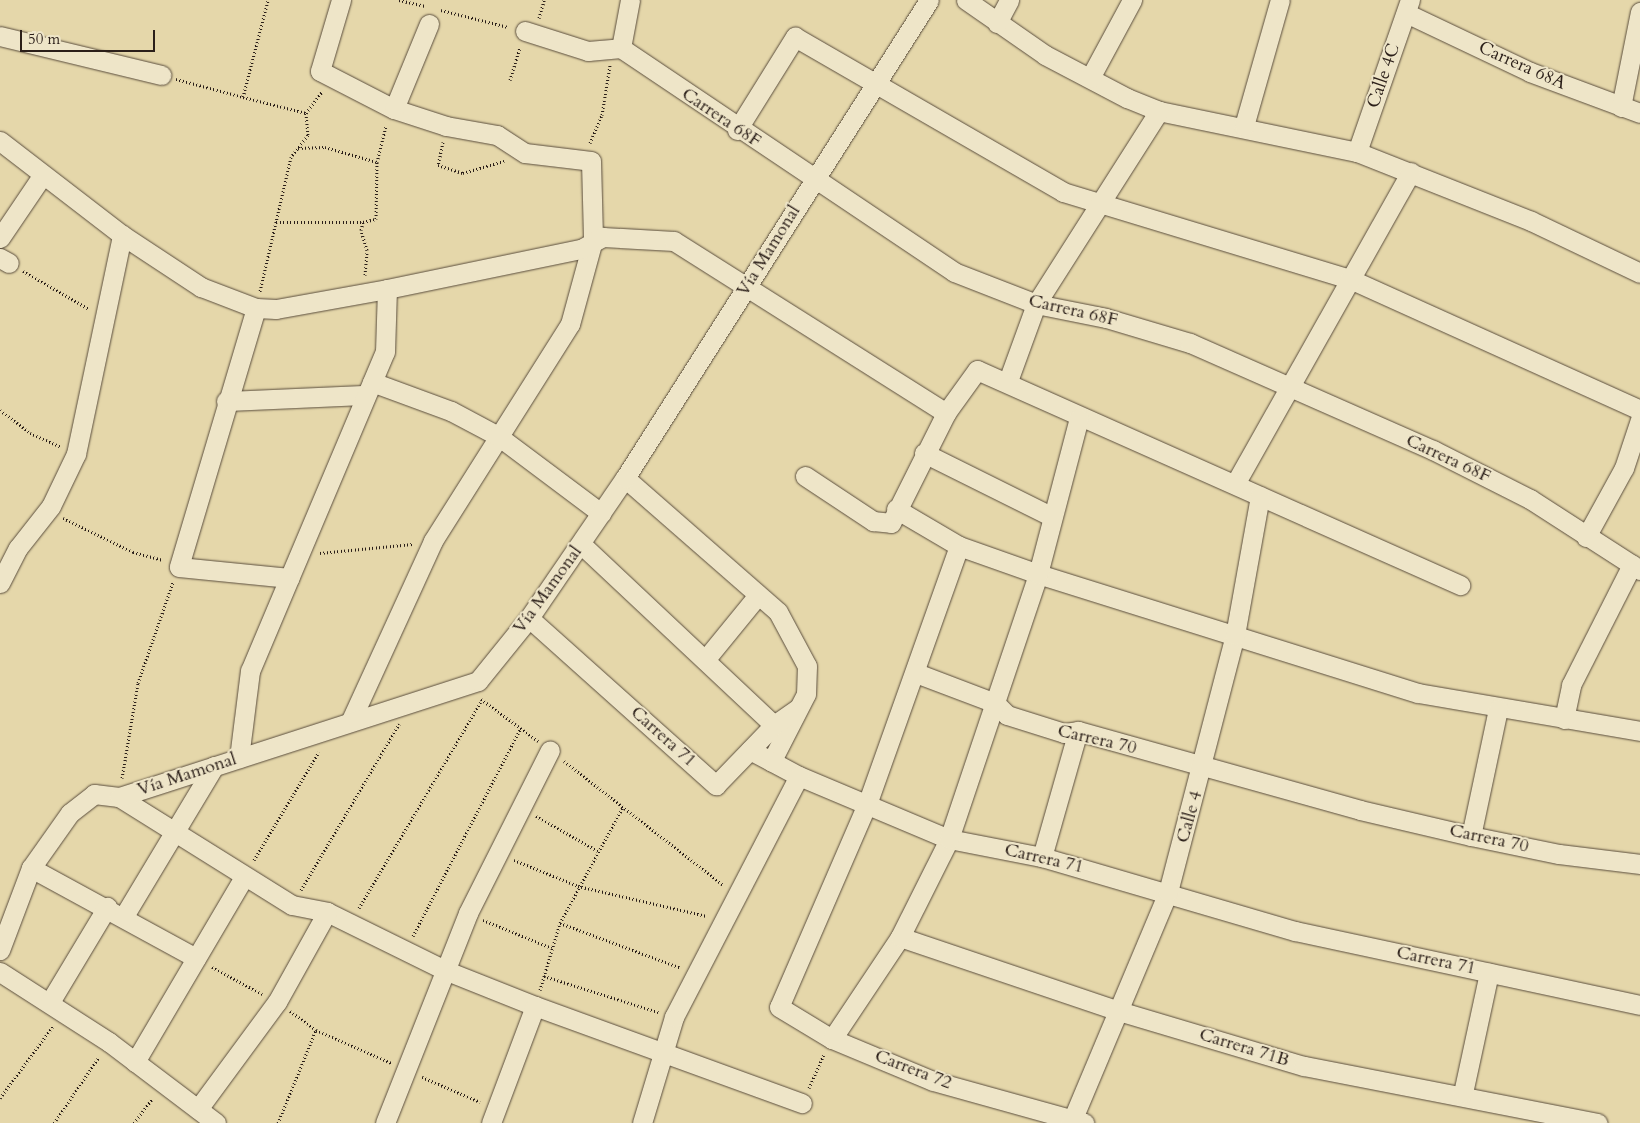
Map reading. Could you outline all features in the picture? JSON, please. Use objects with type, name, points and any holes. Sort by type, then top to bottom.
[{"type":"street","points":[[341,0],[320,72],[392,108],[446,126],[497,135],[526,153],[591,161],[594,240],[570,324],[433,542],[343,723]]},
{"type":"street","points":[[525,31],[588,51],[616,49],[630,0]]},
{"type":"street","points":[[966,0],[1045,55],[1160,111],[1244,126],[1357,152],[1531,221],[1640,273]]},
{"type":"street","points":[[997,23],[1009,0]]},
{"type":"street","points":[[1090,78],[1132,0]]},
{"type":"street","points":[[1244,126],[1280,0]]},
{"type":"street","name":"Vía Mamonal","points":[[0,950],[31,868],[70,813],[94,794],[119,797],[402,703],[478,681],[530,618],[625,478],[874,85],[921,2]]},
{"type":"street","name":"Carrera 68A","points":[[1408,6],[1530,72],[1640,113]]},
{"type":"street","name":"Calle 4C","points":[[1357,152],[1408,6]]},
{"type":"street","points":[[1621,107],[1640,12]]},
{"type":"street","points":[[392,108],[430,24]]},
{"type":"street","points":[[0,36],[161,75]]},
{"type":"street","points":[[737,130],[795,37],[1014,167],[1063,192],[1350,279],[1640,410]]},
{"type":"street","name":"Carrera 68F","points":[[616,49],[954,272],[1036,304],[1106,318],[1190,343],[1521,494],[1636,567]]},
{"type":"street","points":[[1008,381],[1036,304],[1160,111]]},
{"type":"street","points":[[0,141],[42,176],[122,235],[201,287],[256,308],[276,309],[387,289],[581,249],[594,240],[638,236],[674,242],[946,413]]},
{"type":"street","points":[[1235,484],[1286,387],[1411,172]]},
{"type":"street","points":[[0,238],[42,176]]},
{"type":"street","points":[[0,583],[18,548],[48,510],[76,454],[103,316],[122,235]]},
{"type":"street","points":[[239,758],[250,671],[369,389],[386,344],[387,289]]},
{"type":"street","points":[[256,308],[226,401],[180,563],[289,578]]},
{"type":"street","points":[[806,476],[873,521],[891,524],[896,509],[946,413],[977,370],[1008,381],[1079,418],[1235,484],[1460,585]]},
{"type":"street","points":[[226,401],[369,389],[451,411],[498,436],[601,513]]},
{"type":"street","points":[[832,1039],[900,937],[949,838],[1038,574],[1051,516],[1079,418]]},
{"type":"street","points":[[1586,536],[1624,468],[1640,420]]},
{"type":"street","points":[[924,453],[1051,516]]},
{"type":"street","points":[[625,478],[778,612],[807,666],[806,694],[771,762]]},
{"type":"street","name":"Calle 4","points":[[1076,1122],[1168,892],[1204,768],[1235,635],[1260,496]]},
{"type":"street","points":[[896,509],[959,546],[1038,574],[1418,693],[1498,709],[1640,731]]},
{"type":"street","points":[[581,544],[774,725]]},
{"type":"street","points":[[867,804],[916,673],[959,546]]},
{"type":"street","points":[[1564,719],[1571,685],[1636,567]]},
{"type":"street","points":[[705,660],[758,596]]},
{"type":"street","name":"Carrera 71","points":[[530,618],[716,785],[750,750],[799,776],[949,838],[1042,857],[1168,892],[1295,931],[1640,1005]]},
{"type":"street","name":"Carrera 70","points":[[916,673],[995,703],[1007,715],[1064,733],[1078,732],[1204,768],[1471,836],[1559,854],[1640,864]]},
{"type":"street","points":[[750,750],[774,725],[799,708]]},
{"type":"street","points":[[1471,836],[1498,709]]},
{"type":"street","points":[[1042,857],[1078,732]]},
{"type":"street","points":[[385,1123],[447,971],[468,913],[550,750]]},
{"type":"street","points":[[124,916],[214,766]]},
{"type":"street","points":[[642,1123],[674,1017],[722,919],[737,895],[799,776]]},
{"type":"street","points":[[119,797],[244,877],[292,905],[327,912],[447,971],[535,1006],[662,1054],[802,1103]]},
{"type":"street","name":"Carrera 72","points":[[867,804],[779,1007],[832,1039],[933,1081],[1076,1122]]},
{"type":"street","points":[[31,868],[124,916],[196,958]]},
{"type":"street","points":[[135,1062],[244,877]]},
{"type":"street","points":[[57,1007],[106,907]]},
{"type":"street","points":[[198,1109],[277,1002],[327,912]]},
{"type":"street","name":"Carrera 71B","points":[[900,937],[1119,1011],[1304,1066],[1463,1093],[1598,1123]]},
{"type":"street","points":[[0,972],[109,1042],[216,1123]]},
{"type":"street","points":[[1463,1093],[1489,973]]},
{"type":"street","points":[[493,1116],[535,1006]]},
{"type":"path","points":[[243,97],[268,0]]},
{"type":"path","points":[[399,0],[525,31],[510,80]]},
{"type":"path","points":[[591,161],[590,144],[602,115],[616,49]]},
{"type":"path","points":[[161,75],[306,113]]},
{"type":"path","points":[[256,308],[291,157],[308,135],[306,113],[332,78]]},
{"type":"path","points":[[276,222],[363,222],[376,219],[376,162],[392,108]]},
{"type":"path","points":[[298,148],[325,148],[376,162]]},
{"type":"path","points":[[438,165],[463,173],[526,153]]},
{"type":"path","points":[[363,222],[364,293]]},
{"type":"path","points":[[5,260],[103,316]]},
{"type":"path","points":[[0,410],[30,433],[76,454]]},
{"type":"path","points":[[48,510],[133,552],[158,560],[180,563],[138,683],[119,797]]},
{"type":"path","points":[[298,555],[433,542]]},
{"type":"path","points":[[349,924],[482,702],[478,681]]},
{"type":"path","points":[[482,702],[521,728],[737,895]]},
{"type":"path","points":[[292,905],[397,732],[402,703]]},
{"type":"path","points":[[244,877],[343,723]]},
{"type":"path","points":[[405,951],[521,728]]},
{"type":"path","points":[[535,1006],[560,922],[578,886],[623,807]]},
{"type":"path","points":[[520,808],[598,851]]},
{"type":"path","points":[[497,853],[578,886],[722,919]]},
{"type":"path","points":[[468,913],[552,948]]},
{"type":"path","points":[[560,922],[694,973]]},
{"type":"path","points":[[196,958],[277,1002],[316,1030],[407,1071],[493,1116]]},
{"type":"path","points":[[544,976],[674,1017]]},
{"type":"path","points":[[0,1098],[57,1007]]},
{"type":"path","points":[[278,1123],[316,1030]]},
{"type":"path","points":[[802,1103],[832,1039]]},
{"type":"path","points":[[54,1123],[109,1042]]},
{"type":"path","points":[[134,1123],[164,1083]]}]
